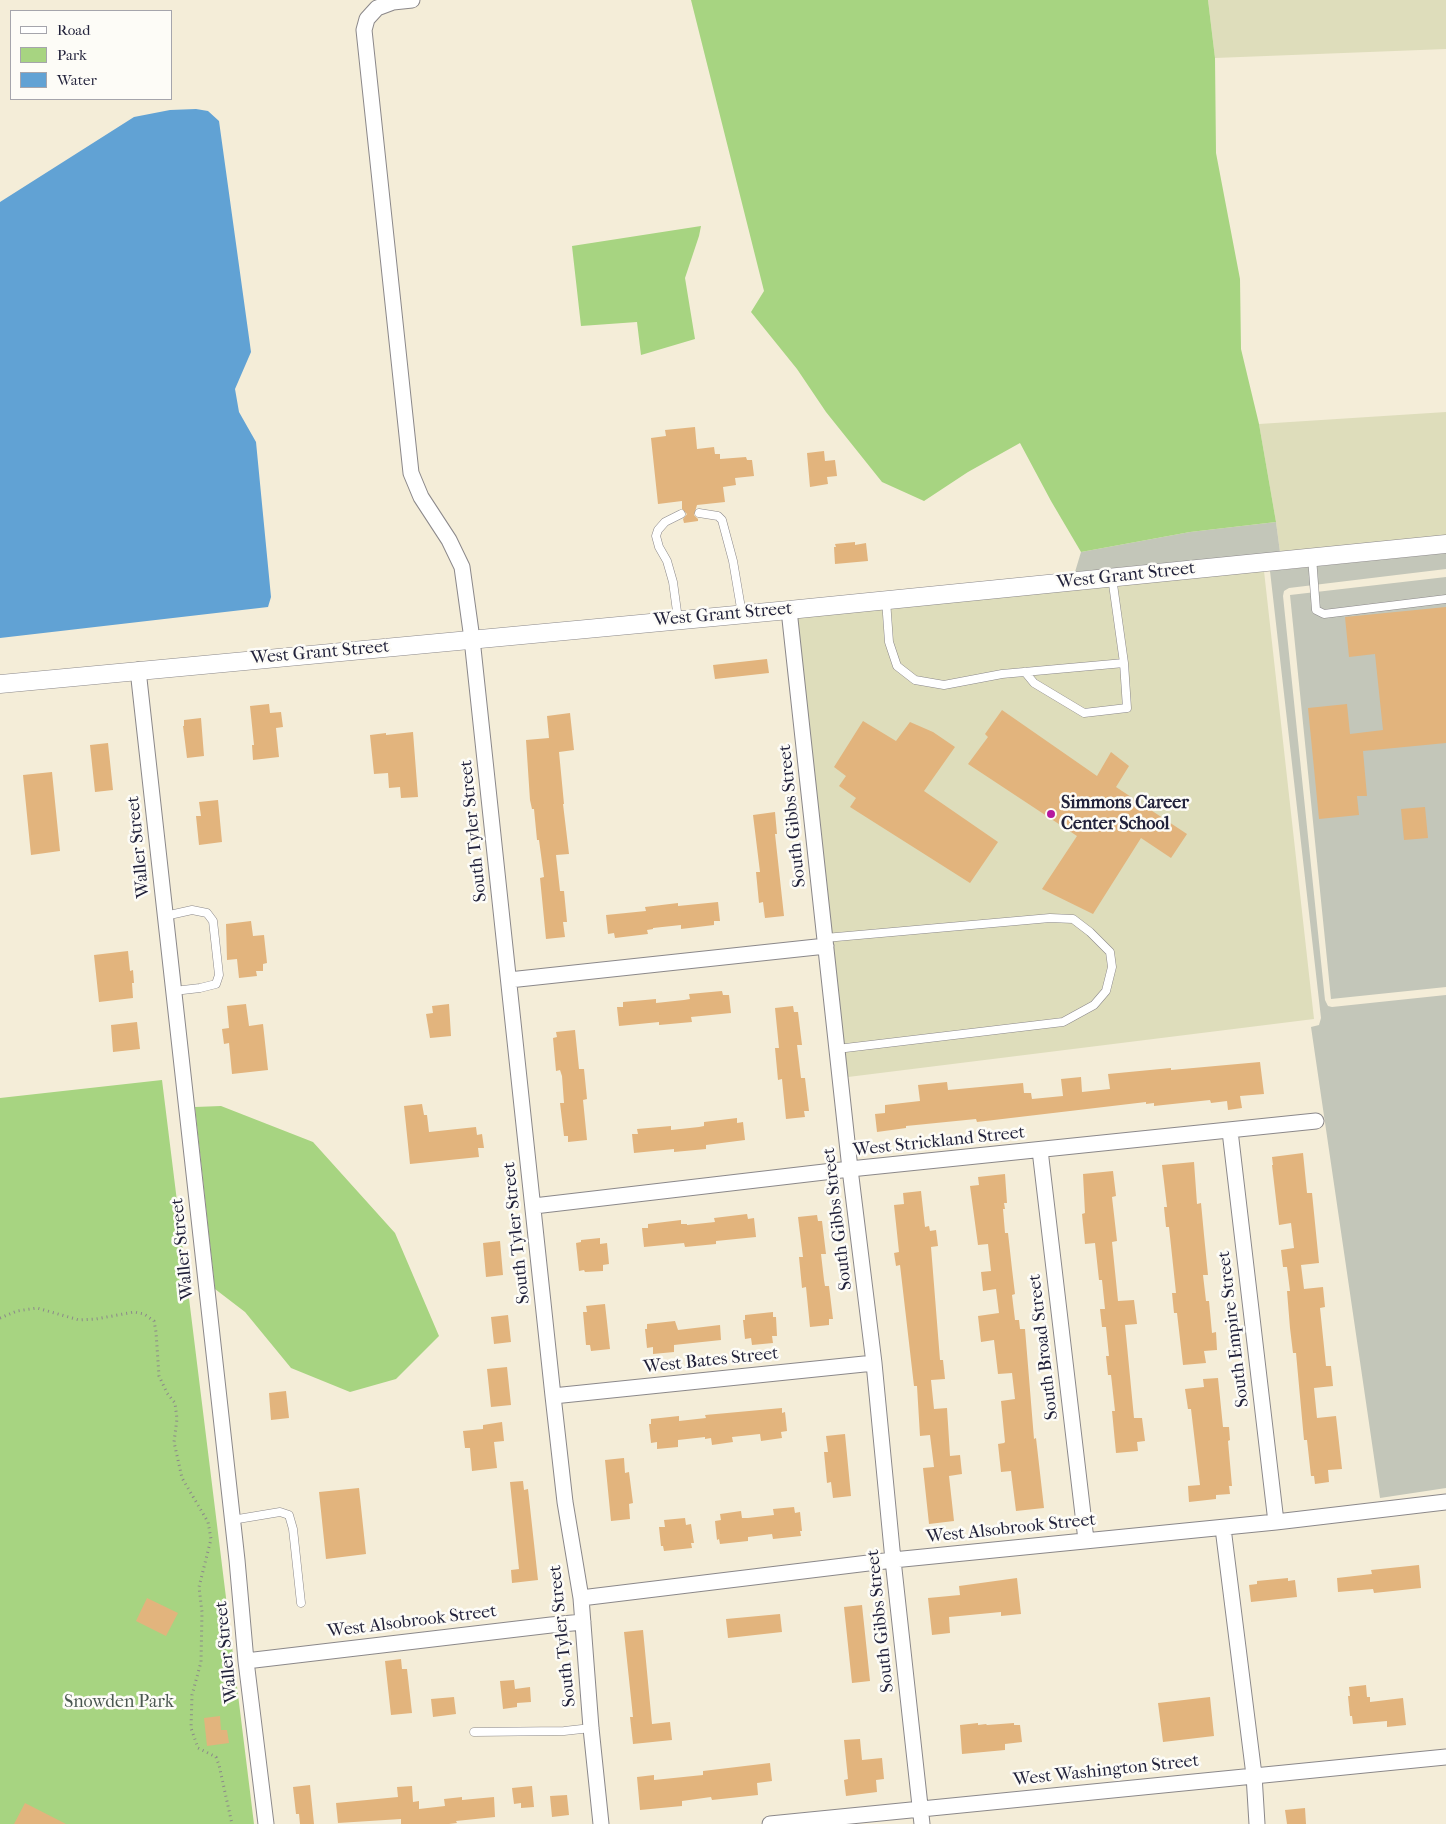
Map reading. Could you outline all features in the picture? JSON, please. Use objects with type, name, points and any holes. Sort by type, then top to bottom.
[{"type":"street","name":"South Tyler Street","points":[[412,0],[392,2],[377,8],[367,19],[364,30],[411,473],[421,497],[449,540],[462,567],[472,639],[553,1396],[566,1502],[581,1598],[601,1824]]},
{"type":"street","name":"West Grant Street","points":[[0,684],[788,610],[1446,544]]},
{"type":"street","name":"South Gibbs Street","points":[[788,610],[850,1169],[874,1362],[921,1816]]},
{"type":"street","name":"Waller Street","points":[[138,670],[246,1661],[266,1824]]},
{"type":"street","points":[[509,980],[825,942]]},
{"type":"street","points":[[1230,1131],[1316,1121]]},
{"type":"street","name":"West Strickland Street","points":[[534,1206],[850,1169],[1230,1131]]},
{"type":"street","name":"South Empire Street","points":[[1230,1131],[1276,1522]]},
{"type":"street","name":"South Broad Street","points":[[1040,1150],[1086,1540]]},
{"type":"street","name":"West Bates Street","points":[[553,1396],[874,1362]]},
{"type":"street","name":"West Alsobrook Street","points":[[581,1598],[893,1560],[1223,1528],[1446,1502]]},
{"type":"street","points":[[1223,1528],[1254,1775],[1256,1824]]},
{"type":"street","name":"West Alsobrook Street","points":[[246,1661],[551,1624],[583,1622]]},
{"type":"street","name":"West Washington Street","points":[[770,1824],[921,1816],[1254,1775],[1446,1757]]},
{"type":"lane","points":[[699,513],[718,516],[722,520],[733,561],[742,614]]},
{"type":"lane","points":[[678,620],[673,582],[667,561],[659,547],[656,536],[658,530],[665,522],[681,514]]},
{"type":"lane","points":[[1312,557],[1316,610],[1324,614],[1446,599]]},
{"type":"lane","points":[[1025,672],[1034,683],[1084,713],[1127,708],[1124,664],[1112,577]]},
{"type":"lane","points":[[886,600],[889,642],[897,666],[915,680],[944,685],[1002,674],[1124,664]]},
{"type":"lane","points":[[165,916],[192,910],[207,913],[213,921],[219,975],[216,984],[174,992]]},
{"type":"lane","points":[[825,942],[1050,918],[1073,919],[1090,932],[1110,952],[1112,967],[1106,991],[1094,1005],[1063,1022],[837,1049]]},
{"type":"lane","points":[[232,1520],[280,1512],[289,1515],[293,1529],[301,1604]]},
{"type":"lane","points":[[474,1732],[564,1731],[591,1728]]},
{"type":"path","points":[[0,1318],[17,1311],[37,1308],[79,1320],[134,1312],[144,1314],[154,1321],[159,1376],[167,1393],[175,1403],[177,1419],[174,1442],[182,1478],[208,1522],[211,1539],[199,1588],[202,1612],[202,1662],[192,1695],[191,1728],[198,1748],[216,1757],[219,1764],[232,1824]]},
{"type":"shaded area","points":[[1208,0],[1446,0],[1446,49],[1215,58]]},
{"type":"shaded area","points":[[1446,412],[1446,535],[1280,552],[1259,424]]},
{"type":"shaded area","points":[[1276,522],[1280,552],[1075,572],[1081,552],[1190,532]]},
{"type":"shaded area","points":[[1446,553],[1446,569],[1289,588],[1284,591],[1283,596],[1325,1000],[1328,1006],[1332,1007],[1446,995],[1446,1488],[1380,1498],[1311,1027],[1319,1025],[1321,1018],[1270,571]]},
{"type":"shaded area","name":"Simmons Career Center School","points":[[1263,562],[1314,1019],[840,1078],[789,610]]},
{"type":"shaded area","points":[[1446,577],[1446,987],[1331,999],[1290,595]]},
{"type":"green space","points":[[691,0],[1208,0],[1215,58],[1216,153],[1240,279],[1241,349],[1259,424],[1276,522],[1190,532],[1081,552],[1020,443],[968,472],[924,501],[882,482],[826,412],[797,369],[751,312],[764,291]]},
{"type":"green space","points":[[701,226],[685,278],[695,339],[641,355],[637,322],[581,326],[572,246]]},
{"type":"green space","name":"Snowden Park","points":[[162,1080],[254,1824],[0,1824],[0,1098]]},
{"type":"green space","points":[[221,1106],[313,1142],[395,1233],[439,1336],[396,1379],[350,1392],[291,1368],[245,1312],[215,1289],[195,1107]]},
{"type":"water","points":[[196,109],[208,111],[219,121],[251,352],[235,389],[239,412],[256,442],[271,597],[268,607],[0,638],[0,202],[134,117],[170,110]]},
{"type":"building","points":[[695,427],[697,449],[714,447],[715,454],[720,454],[720,459],[746,457],[747,460],[752,460],[754,476],[735,478],[736,485],[723,487],[725,502],[697,505],[694,515],[698,521],[684,523],[683,519],[687,514],[682,509],[682,501],[658,504],[651,438],[666,436],[665,430]]},
{"type":"building","points":[[824,451],[825,461],[835,460],[837,476],[827,477],[828,484],[810,487],[807,453]]},
{"type":"building","points":[[855,542],[855,545],[866,543],[868,561],[835,564],[835,544]]},
{"type":"building","points":[[1446,607],[1446,743],[1363,751],[1367,796],[1357,796],[1359,815],[1319,819],[1308,708],[1347,704],[1350,734],[1383,730],[1375,654],[1349,657],[1345,617]]},
{"type":"building","points":[[767,659],[769,673],[715,679],[713,665]]},
{"type":"building","points":[[269,704],[270,713],[281,712],[283,727],[276,728],[279,757],[253,760],[252,745],[254,745],[250,706]]},
{"type":"building","points":[[1002,710],[1097,776],[1111,752],[1129,766],[1116,787],[1187,834],[1171,858],[1141,838],[1093,914],[1042,889],[1077,836],[968,764],[988,737],[985,734]]},
{"type":"building","points":[[570,713],[574,750],[559,752],[569,854],[556,855],[560,891],[564,891],[567,922],[563,922],[565,937],[546,939],[540,878],[544,877],[539,840],[537,840],[534,809],[532,809],[530,800],[526,740],[549,738],[547,716]]},
{"type":"building","points":[[201,718],[204,756],[187,758],[184,720]]},
{"type":"building","points":[[863,721],[896,741],[910,722],[933,732],[955,747],[924,791],[998,842],[970,883],[850,807],[856,798],[839,786],[846,776],[834,767]]},
{"type":"building","points":[[413,732],[418,797],[401,798],[400,787],[389,788],[388,773],[374,774],[370,735]]},
{"type":"building","points":[[108,743],[113,790],[95,792],[90,745]]},
{"type":"building","points":[[52,772],[60,851],[31,855],[23,775]]},
{"type":"building","points":[[218,800],[222,842],[199,845],[196,816],[201,816],[199,802]]},
{"type":"building","points":[[1425,807],[1428,838],[1404,840],[1401,809]]},
{"type":"building","points":[[775,812],[777,834],[775,834],[784,916],[765,918],[763,902],[759,903],[756,872],[760,872],[753,815]]},
{"type":"building","points":[[718,902],[720,921],[714,921],[714,925],[681,929],[681,925],[653,928],[647,930],[648,934],[615,938],[614,933],[608,934],[606,915],[646,911],[645,907],[678,903],[678,906]]},
{"type":"building","points":[[251,921],[253,936],[264,935],[267,963],[263,964],[263,971],[256,971],[257,976],[239,978],[237,959],[227,960],[226,924]]},
{"type":"building","points":[[128,951],[130,971],[133,970],[133,998],[99,1002],[94,955]]},
{"type":"building","points":[[722,991],[723,995],[729,995],[731,1013],[691,1017],[692,1022],[659,1025],[659,1022],[619,1026],[617,1007],[623,1007],[623,1002],[656,999],[656,1003],[684,1000],[690,999],[689,994]]},
{"type":"building","points":[[246,1004],[249,1026],[263,1024],[268,1070],[232,1074],[229,1043],[224,1044],[222,1029],[229,1028],[227,1006]]},
{"type":"building","points":[[449,1004],[451,1036],[430,1038],[426,1014],[433,1013],[432,1006]]},
{"type":"building","points":[[793,1006],[794,1012],[798,1012],[802,1045],[797,1045],[801,1078],[805,1078],[809,1111],[804,1111],[805,1117],[786,1119],[782,1079],[778,1080],[775,1048],[779,1048],[775,1008]]},
{"type":"building","points":[[137,1022],[140,1049],[113,1052],[111,1025]]},
{"type":"building","points":[[575,1030],[579,1069],[584,1069],[587,1099],[583,1100],[587,1140],[568,1142],[568,1136],[564,1136],[560,1103],[564,1103],[562,1076],[560,1070],[556,1071],[553,1038],[557,1037],[556,1032]]},
{"type":"building","points":[[1260,1062],[1264,1094],[1240,1096],[1242,1108],[1228,1110],[1227,1101],[1211,1103],[1210,1100],[1154,1106],[1154,1103],[1146,1104],[1146,1102],[977,1122],[976,1119],[906,1126],[906,1128],[877,1132],[875,1114],[885,1113],[885,1105],[920,1101],[918,1085],[947,1082],[948,1090],[1023,1083],[1024,1093],[1031,1093],[1032,1099],[1063,1096],[1061,1079],[1081,1077],[1082,1092],[1110,1089],[1108,1074]]},
{"type":"building","points":[[422,1104],[424,1115],[427,1115],[429,1132],[476,1127],[477,1135],[482,1134],[484,1148],[478,1148],[479,1157],[410,1164],[404,1106]]},
{"type":"building","points":[[737,1118],[737,1123],[743,1122],[745,1140],[706,1145],[706,1149],[674,1152],[674,1149],[634,1153],[632,1134],[638,1134],[637,1129],[671,1126],[671,1130],[699,1127],[704,1126],[704,1122]]},
{"type":"building","points":[[1303,1153],[1307,1193],[1312,1193],[1319,1263],[1301,1265],[1304,1289],[1323,1287],[1325,1307],[1320,1308],[1326,1366],[1331,1366],[1333,1386],[1314,1388],[1317,1418],[1336,1416],[1342,1469],[1328,1470],[1329,1482],[1315,1484],[1314,1476],[1311,1476],[1307,1440],[1304,1440],[1296,1353],[1293,1353],[1290,1328],[1287,1291],[1290,1291],[1287,1267],[1283,1267],[1281,1250],[1294,1248],[1291,1223],[1279,1225],[1272,1165],[1272,1157]]},
{"type":"building","points":[[1194,1162],[1197,1204],[1201,1203],[1208,1275],[1203,1275],[1206,1301],[1209,1301],[1212,1333],[1216,1332],[1217,1350],[1204,1351],[1206,1363],[1183,1365],[1177,1313],[1174,1313],[1172,1293],[1176,1293],[1169,1227],[1166,1227],[1164,1207],[1167,1207],[1162,1165]]},
{"type":"building","points":[[1113,1171],[1116,1196],[1112,1197],[1117,1241],[1112,1242],[1118,1301],[1134,1300],[1137,1324],[1125,1325],[1134,1418],[1142,1418],[1145,1441],[1137,1442],[1138,1451],[1116,1453],[1112,1411],[1115,1411],[1111,1375],[1108,1375],[1106,1356],[1109,1356],[1106,1327],[1102,1327],[1100,1309],[1105,1309],[1102,1280],[1099,1280],[1095,1243],[1085,1244],[1082,1214],[1085,1213],[1083,1174]]},
{"type":"building","points":[[1005,1174],[1007,1203],[1004,1203],[1005,1209],[1003,1209],[1005,1233],[1008,1233],[1015,1294],[1012,1295],[1015,1320],[1019,1320],[1020,1329],[1025,1329],[1034,1439],[1036,1438],[1044,1508],[1016,1511],[1011,1471],[1001,1472],[998,1444],[1005,1442],[1001,1401],[1015,1399],[1012,1373],[998,1374],[994,1340],[981,1342],[978,1316],[999,1313],[996,1289],[983,1291],[981,1272],[991,1271],[988,1244],[978,1245],[970,1186],[979,1185],[978,1177]]},
{"type":"building","points":[[921,1191],[925,1227],[929,1226],[930,1231],[936,1230],[938,1246],[931,1247],[940,1360],[943,1360],[945,1379],[931,1380],[934,1409],[947,1408],[950,1456],[960,1455],[962,1474],[949,1476],[954,1521],[929,1524],[923,1468],[934,1467],[930,1435],[920,1436],[917,1386],[914,1386],[900,1265],[896,1266],[894,1253],[899,1252],[894,1205],[904,1204],[903,1193]]},
{"type":"building","points":[[747,1214],[748,1219],[754,1218],[756,1237],[716,1241],[716,1244],[685,1247],[684,1243],[644,1247],[642,1228],[648,1228],[648,1224],[681,1220],[681,1224],[687,1225],[715,1222],[714,1218]]},
{"type":"building","points":[[817,1215],[818,1221],[822,1221],[826,1254],[821,1254],[825,1286],[829,1286],[833,1319],[829,1319],[829,1325],[810,1327],[806,1287],[802,1288],[799,1257],[803,1257],[798,1217]]},
{"type":"building","points":[[600,1238],[600,1244],[607,1243],[609,1264],[603,1265],[603,1271],[579,1271],[576,1243],[581,1242],[581,1240]]},
{"type":"building","points":[[500,1241],[503,1275],[486,1277],[483,1243]]},
{"type":"building","points":[[605,1304],[610,1349],[591,1351],[590,1345],[586,1345],[583,1312],[587,1312],[586,1306]]},
{"type":"building","points":[[773,1312],[773,1317],[776,1317],[777,1336],[772,1336],[773,1343],[752,1345],[751,1338],[745,1339],[743,1320],[745,1320],[745,1315]]},
{"type":"building","points":[[508,1315],[511,1342],[494,1344],[491,1317]]},
{"type":"building","points":[[675,1321],[678,1330],[720,1325],[721,1340],[674,1345],[674,1352],[653,1354],[653,1347],[647,1348],[645,1329],[647,1329],[647,1324]]},
{"type":"building","points":[[507,1367],[511,1405],[491,1407],[487,1369]]},
{"type":"building","points":[[1218,1378],[1223,1427],[1229,1427],[1230,1440],[1228,1441],[1232,1486],[1229,1486],[1230,1494],[1216,1495],[1216,1499],[1189,1502],[1188,1486],[1200,1485],[1191,1409],[1188,1409],[1185,1389],[1204,1387],[1203,1379]]},
{"type":"building","points":[[286,1391],[289,1418],[271,1420],[269,1393]]},
{"type":"building","points":[[782,1408],[782,1413],[785,1412],[787,1431],[781,1432],[782,1438],[761,1441],[760,1434],[732,1437],[733,1442],[712,1445],[711,1438],[705,1439],[705,1437],[678,1440],[678,1447],[657,1449],[657,1442],[651,1443],[649,1424],[651,1424],[651,1419],[679,1416],[679,1421],[706,1418],[705,1415]]},
{"type":"building","points":[[502,1422],[504,1441],[494,1442],[497,1468],[472,1471],[470,1448],[465,1448],[463,1431],[483,1429],[483,1425]]},
{"type":"building","points":[[845,1434],[851,1496],[833,1498],[831,1482],[827,1483],[824,1452],[828,1452],[826,1436]]},
{"type":"building","points":[[624,1458],[625,1473],[629,1472],[633,1503],[629,1504],[630,1519],[611,1521],[605,1460]]},
{"type":"building","points":[[523,1481],[524,1490],[528,1489],[538,1580],[512,1583],[511,1570],[519,1569],[510,1482]]},
{"type":"building","points":[[359,1488],[366,1554],[326,1559],[319,1492]]},
{"type":"building","points":[[794,1507],[795,1513],[800,1512],[801,1536],[773,1539],[772,1534],[748,1537],[748,1541],[720,1544],[719,1539],[717,1540],[715,1521],[721,1520],[720,1514],[741,1511],[742,1518],[748,1518],[774,1515],[773,1509]]},
{"type":"building","points":[[685,1518],[686,1525],[691,1524],[694,1543],[691,1543],[692,1548],[664,1551],[663,1546],[661,1546],[659,1527],[665,1527],[664,1520]]},
{"type":"building","points":[[1419,1565],[1421,1588],[1374,1593],[1373,1589],[1338,1592],[1337,1578],[1372,1574],[1371,1570]]},
{"type":"building","points":[[1017,1578],[1021,1614],[1001,1616],[1001,1612],[949,1617],[950,1633],[932,1635],[928,1598],[960,1595],[959,1586]]},
{"type":"building","points":[[1288,1578],[1288,1581],[1295,1580],[1297,1597],[1251,1602],[1249,1585],[1257,1584],[1257,1581]]},
{"type":"building","points":[[147,1598],[178,1613],[166,1636],[136,1621]]},
{"type":"building","points":[[862,1605],[870,1681],[852,1683],[844,1607]]},
{"type":"building","points":[[780,1614],[782,1632],[728,1638],[726,1619]]},
{"type":"building","points":[[643,1630],[652,1724],[670,1722],[672,1740],[633,1744],[630,1717],[633,1717],[624,1632]]},
{"type":"building","points":[[401,1659],[402,1669],[407,1669],[412,1713],[391,1715],[385,1661]]},
{"type":"building","points":[[514,1680],[515,1689],[530,1687],[531,1702],[517,1703],[517,1707],[503,1709],[500,1681]]},
{"type":"building","points":[[1366,1685],[1367,1697],[1370,1697],[1370,1702],[1403,1698],[1406,1725],[1387,1727],[1387,1721],[1353,1724],[1352,1716],[1350,1716],[1349,1687]]},
{"type":"building","points":[[454,1697],[456,1714],[433,1717],[431,1699]]},
{"type":"building","points":[[1210,1697],[1214,1736],[1163,1742],[1158,1703]]},
{"type":"building","points":[[220,1716],[221,1730],[227,1730],[229,1743],[207,1746],[204,1718]]},
{"type":"building","points":[[978,1723],[978,1725],[1014,1723],[1014,1725],[1020,1725],[1022,1742],[1005,1744],[1005,1750],[962,1754],[960,1725]]},
{"type":"building","points":[[860,1739],[862,1760],[882,1758],[884,1779],[876,1780],[877,1792],[846,1796],[844,1780],[848,1779],[844,1740]]},
{"type":"building","points":[[770,1763],[772,1781],[757,1783],[758,1795],[712,1800],[711,1797],[682,1801],[682,1806],[640,1810],[637,1777],[654,1775],[654,1780],[703,1775],[703,1771]]},
{"type":"building","points":[[310,1785],[314,1824],[300,1824],[299,1814],[296,1814],[293,1787]]},
{"type":"building","points":[[412,1786],[413,1802],[419,1801],[419,1809],[445,1806],[444,1799],[462,1797],[462,1800],[494,1797],[495,1817],[456,1821],[457,1823],[449,1824],[401,1824],[401,1819],[338,1823],[336,1803],[398,1797],[397,1787]]},
{"type":"building","points":[[532,1786],[534,1807],[521,1808],[521,1803],[514,1804],[512,1788]]},
{"type":"building","points":[[567,1795],[569,1815],[552,1817],[550,1796]]},
{"type":"building","points":[[25,1803],[66,1824],[14,1824]]},
{"type":"building","points":[[1305,1808],[1306,1824],[1287,1824],[1285,1810]]},
{"type":"place","name":"Simmons Career Center School","points":[[1051,814]]}]
